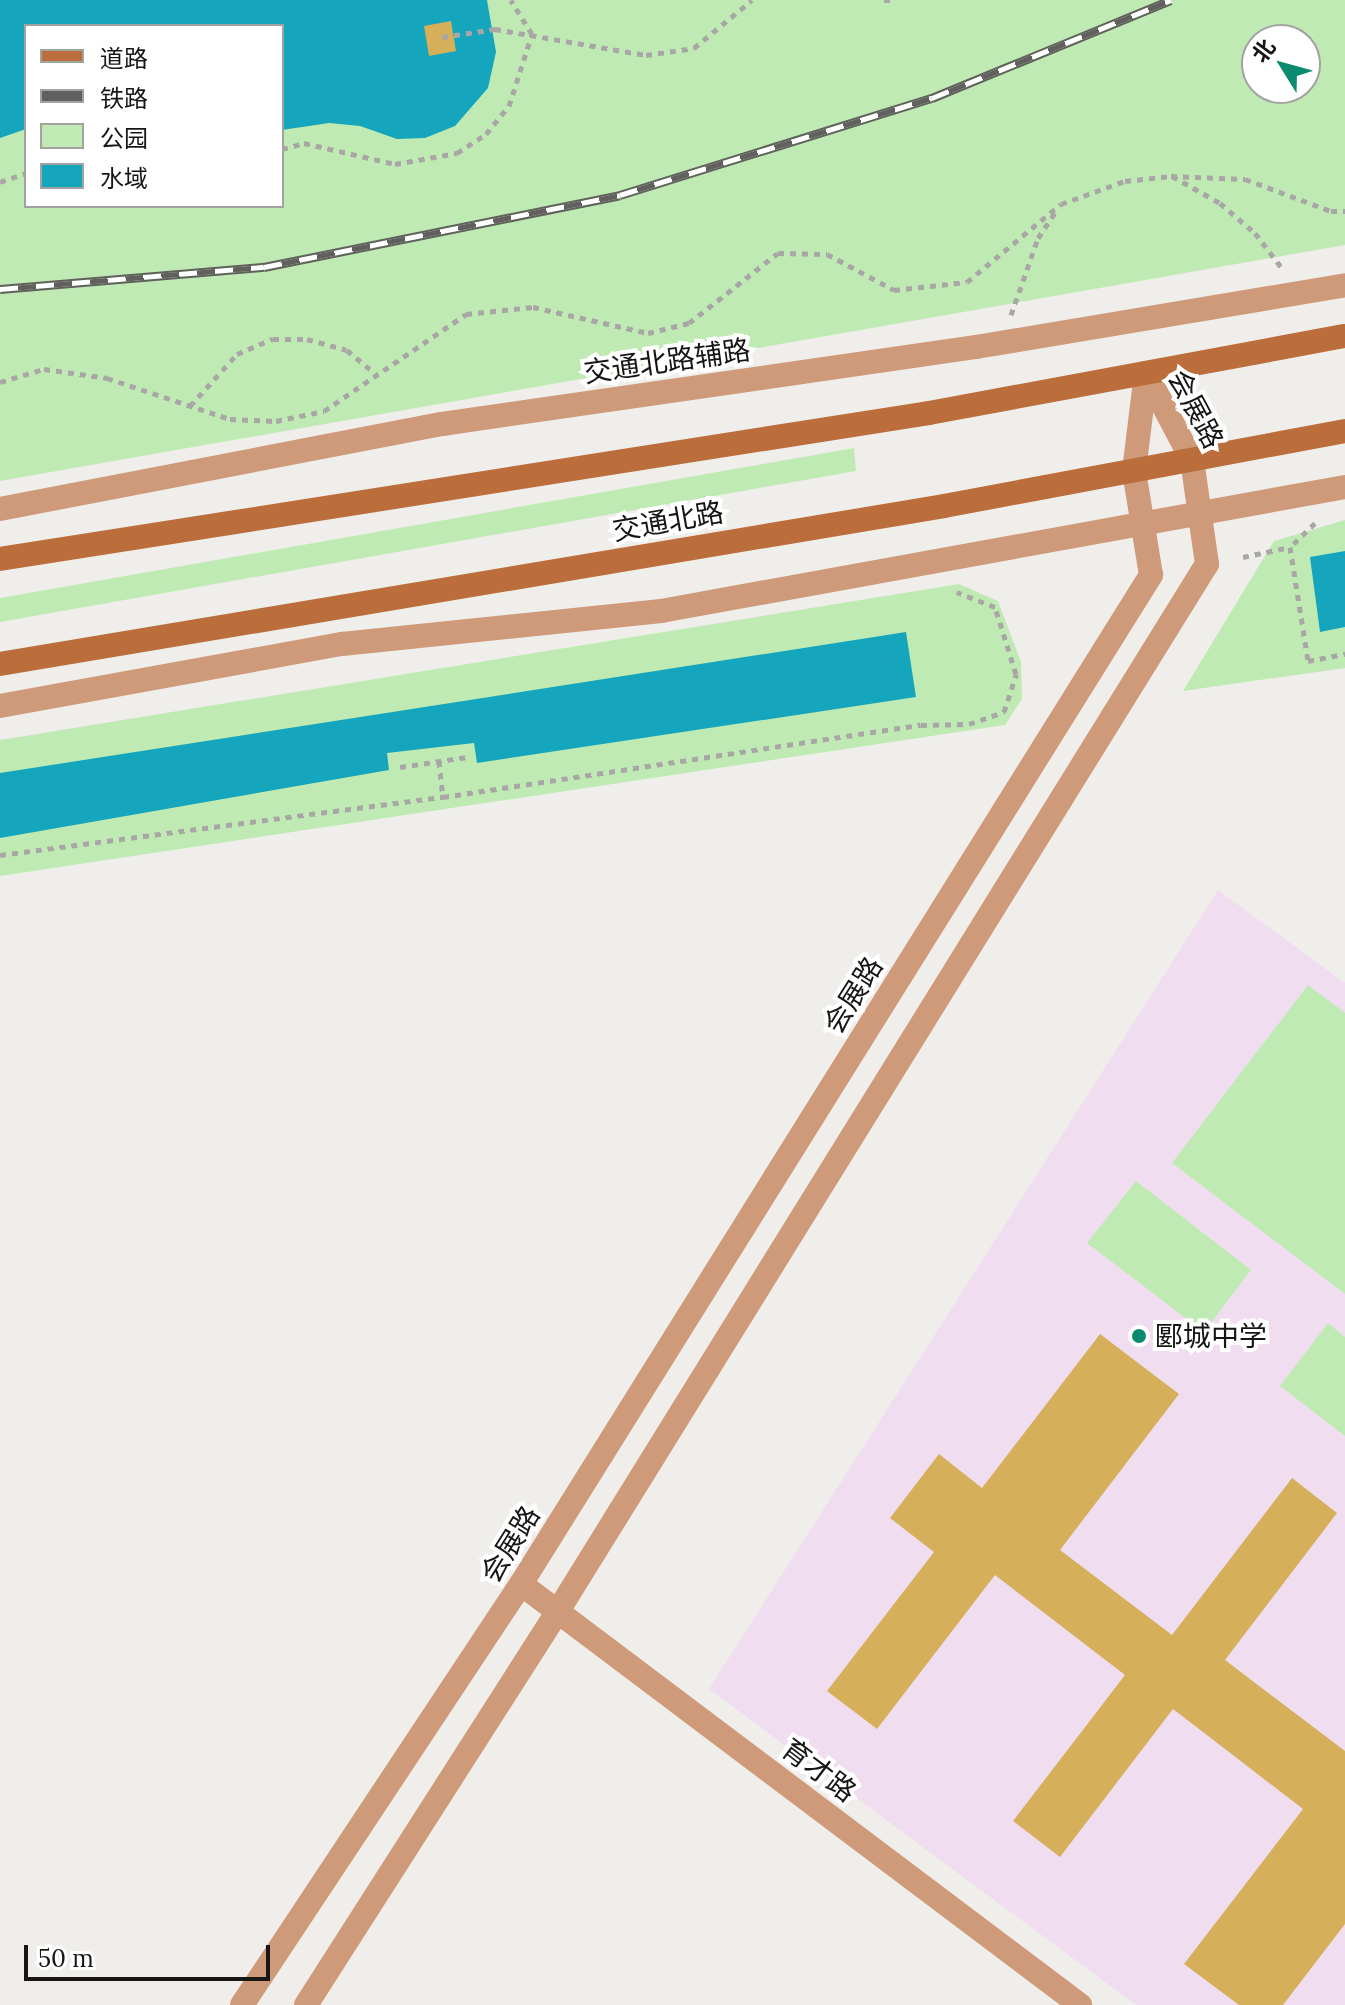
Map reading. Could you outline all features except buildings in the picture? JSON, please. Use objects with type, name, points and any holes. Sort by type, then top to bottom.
[{"type":"main road","points":[[0,559],[913,415],[1345,336]]},
{"type":"main road","name":"交通北路","points":[[0,664],[1134,471],[1345,431]]},
{"type":"street","name":"交通北路辅路","points":[[0,509],[442,424],[976,347],[1345,285]]},
{"type":"street","name":"会展路","points":[[306,2005],[558,1611],[1207,564],[1192,460],[1146,373]]},
{"type":"street","name":"会展路","points":[[242,2005],[521,1584],[1151,575],[1134,471],[1146,373]]},
{"type":"street","points":[[0,706],[342,644],[661,611],[1345,487]]},
{"type":"street","name":"育才路","points":[[521,1584],[1080,2005]]},
{"type":"path","points":[[284,148],[304,143],[395,164],[457,153],[486,134],[509,106],[532,34],[511,0]]},
{"type":"path","points":[[442,37],[495,29],[646,55],[694,48],[752,0]]},
{"type":"path","points":[[884,0],[895,0]]},
{"type":"path","points":[[0,182],[24,174]]},
{"type":"path","points":[[1171,176],[1220,203],[1255,233],[1281,264],[1284,277]]},
{"type":"path","points":[[0,382],[44,369],[107,378],[230,419],[276,421],[324,411],[466,314],[533,307],[648,333],[689,323],[778,253],[827,254],[894,290],[967,282],[1061,204],[1125,181],[1171,176],[1245,179],[1331,211],[1345,211]]},
{"type":"path","points":[[1008,323],[1038,238],[1061,204]]},
{"type":"path","points":[[190,406],[237,354],[273,339],[307,339],[347,350],[376,374]]},
{"type":"path","points":[[1243,557],[1290,547],[1323,517]]},
{"type":"path","points":[[1290,547],[1308,661],[1345,654]]},
{"type":"path","points":[[0,855],[443,797],[921,725],[969,724],[1004,712],[1016,674],[995,607],[957,592]]},
{"type":"path","points":[[400,767],[467,757]]},
{"type":"path","points":[[439,761],[443,797]]},
{"type":"shaded area","name":"郾城中学","points":[[1218,890],[1345,983],[1345,2005],[1136,2005],[709,1689]]},
{"type":"green space","points":[[0,0],[1345,0],[1345,245],[0,481]]},
{"type":"green space","points":[[854,448],[856,471],[0,622],[0,598]]},
{"type":"green space","points":[[1345,520],[1345,668],[1183,691],[1274,541]]},
{"type":"green space","points":[[959,584],[998,601],[1021,662],[1022,699],[1005,725],[0,876],[0,740]]},
{"type":"green space","points":[[1308,985],[1345,1013],[1345,1294],[1172,1163]]},
{"type":"green space","points":[[1136,1181],[1251,1270],[1204,1332],[1087,1243]]},
{"type":"green space","points":[[1328,1323],[1345,1337],[1345,1436],[1280,1386]]},
{"type":"water","points":[[0,0],[487,0],[496,52],[488,88],[455,126],[425,138],[397,139],[360,126],[329,123],[284,130],[284,24],[24,24],[24,130],[0,138]]},
{"type":"water","points":[[1345,551],[1345,627],[1320,632],[1310,557]]},
{"type":"water","points":[[906,632],[916,697],[477,763],[474,743],[387,753],[389,770],[0,838],[0,773]]},
{"type":"railway","points":[[0,289],[264,267],[620,195],[932,98],[1171,0]]},
{"type":"place","name":"郾城中学","points":[[1139,1336]]}]
